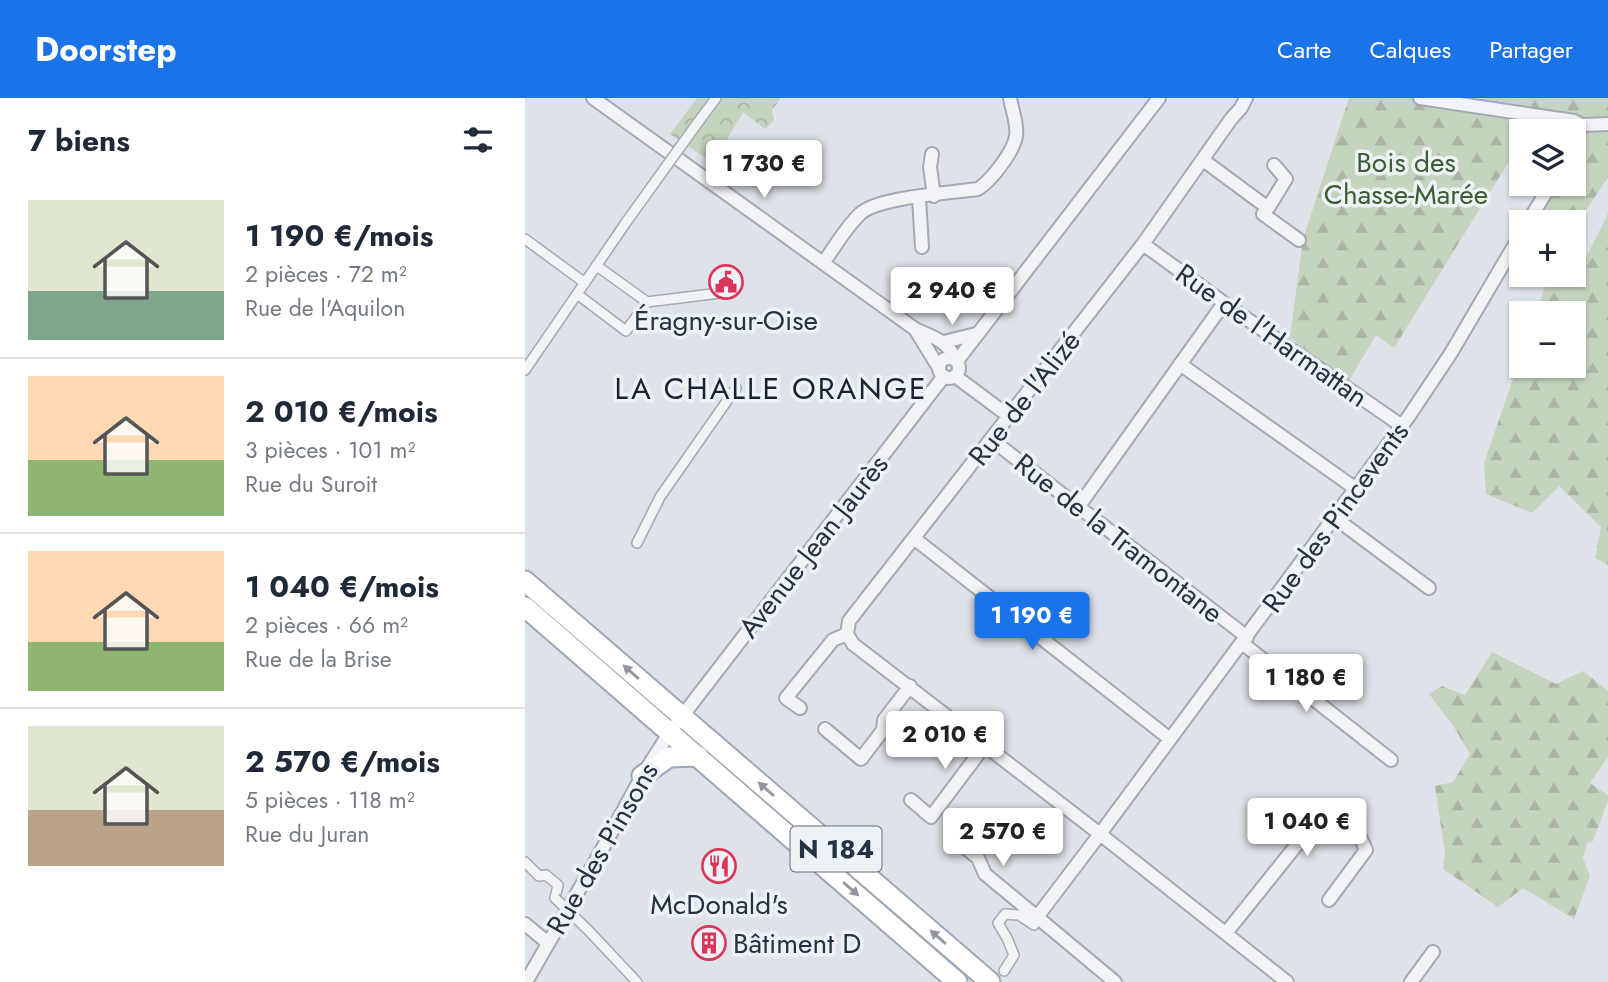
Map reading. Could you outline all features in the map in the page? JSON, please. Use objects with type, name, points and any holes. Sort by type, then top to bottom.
[{"type":"main road","name":"N 184","points":[[525,581],[716,746],[997,976]]},
{"type":"main road","name":"N 184","points":[[525,607],[634,700],[680,715],[698,756],[957,982]]},
{"type":"main road","points":[[642,776],[669,757],[698,756]]},
{"type":"street","points":[[593,98],[915,329],[944,342],[952,351],[959,369],[946,373]]},
{"type":"street","points":[[525,370],[627,221],[716,98]]},
{"type":"street","points":[[823,262],[862,212],[880,204],[978,189],[990,180],[1014,144],[1017,133],[1010,99],[1024,98]]},
{"type":"street","points":[[956,361],[1159,98]]},
{"type":"street","name":"Rue de l'Alizé","points":[[1231,119],[1237,98]]},
{"type":"street","name":"Rue de l'Alizé","points":[[847,635],[849,621],[1143,244],[1246,98]]},
{"type":"street","points":[[1420,98],[1561,119]]},
{"type":"street","points":[[1586,125],[1608,124]]},
{"type":"street","points":[[932,153],[930,167],[934,196]]},
{"type":"street","points":[[1203,160],[1268,208]]},
{"type":"street","points":[[1274,165],[1286,179],[1263,214],[1299,240]]},
{"type":"street","points":[[919,198],[922,247]]},
{"type":"street","points":[[525,239],[585,283]]},
{"type":"street","name":"Rue de l'Harmattan","points":[[1143,244],[1402,426]]},
{"type":"street","name":"Rue des Pincevents","points":[[1037,917],[1402,426],[1451,353],[1509,254]]},
{"type":"street","points":[[597,266],[647,302],[728,292],[733,287]]},
{"type":"street","points":[[577,294],[626,331],[647,302]]},
{"type":"street","points":[[1079,506],[1224,303]]},
{"type":"street","points":[[915,329],[946,373],[1010,417]]},
{"type":"street","points":[[944,342],[976,334]]},
{"type":"street","points":[[1180,364],[1356,489]]},
{"type":"street","name":"Avenue Jean Jaurès","points":[[680,715],[946,373]]},
{"type":"street","points":[[637,542],[660,498],[736,388]]},
{"type":"street","name":"Rue de la Tramontane","points":[[992,440],[1079,506],[1391,760]]},
{"type":"street","points":[[1335,519],[1429,588]]},
{"type":"street","points":[[915,539],[1170,739]]},
{"type":"street","points":[[800,708],[786,698],[834,640],[847,635],[853,644],[1287,982]]},
{"type":"street","points":[[825,729],[861,759],[883,730],[884,720],[910,686]]},
{"type":"street","name":"Rue des Pinsons","points":[[526,982],[642,776],[680,715]]},
{"type":"street","points":[[911,800],[931,817],[985,745]]},
{"type":"street","points":[[1226,933],[1319,817],[1325,814],[1361,839],[1366,846],[1365,854],[1329,900]]},
{"type":"street","points":[[954,838],[978,858],[985,874],[1115,982]]},
{"type":"street","points":[[525,862],[539,876],[546,875],[558,885],[555,898],[638,982]]},
{"type":"street","points":[[997,976],[1014,956],[998,923],[1005,914],[1019,915],[1034,925],[1037,917]]},
{"type":"street","points":[[525,924],[548,943]]},
{"type":"street","points":[[1411,982],[1433,953]]},
{"type":"green space","points":[[697,98],[781,98],[772,110],[774,120],[765,129],[743,112],[713,163],[670,134]]},
{"type":"green space","name":"Bois des Chasse-Marée","points":[[1349,98],[1608,98],[1608,177],[1586,211],[1540,210],[1547,196],[1586,196],[1586,119],[1509,119],[1509,161],[1394,348],[1376,335],[1348,382],[1290,337],[1303,239]]},
{"type":"green space","points":[[1608,214],[1608,565],[1595,558],[1601,527],[1559,486],[1532,513],[1486,494],[1484,463],[1513,378],[1586,378],[1586,301],[1540,301],[1545,287],[1586,287],[1586,257]]},
{"type":"green space","points":[[1492,652],[1556,684],[1583,671],[1608,691],[1608,757],[1590,783],[1608,795],[1608,800],[1593,841],[1587,843],[1583,858],[1590,876],[1574,919],[1523,888],[1498,907],[1443,869],[1445,854],[1435,786],[1453,782],[1470,754],[1429,694],[1442,686],[1465,695]]},
{"type":"place","name":"Éragny-sur-Oise","points":[[726,282]]},
{"type":"place","name":"McDonald's","points":[[719,866]]},
{"type":"place","name":"Bâtiment D","points":[[709,943]]},
{"type":"district","name":"LA CHALLE ORANGE","points":[[771,389]]}]
